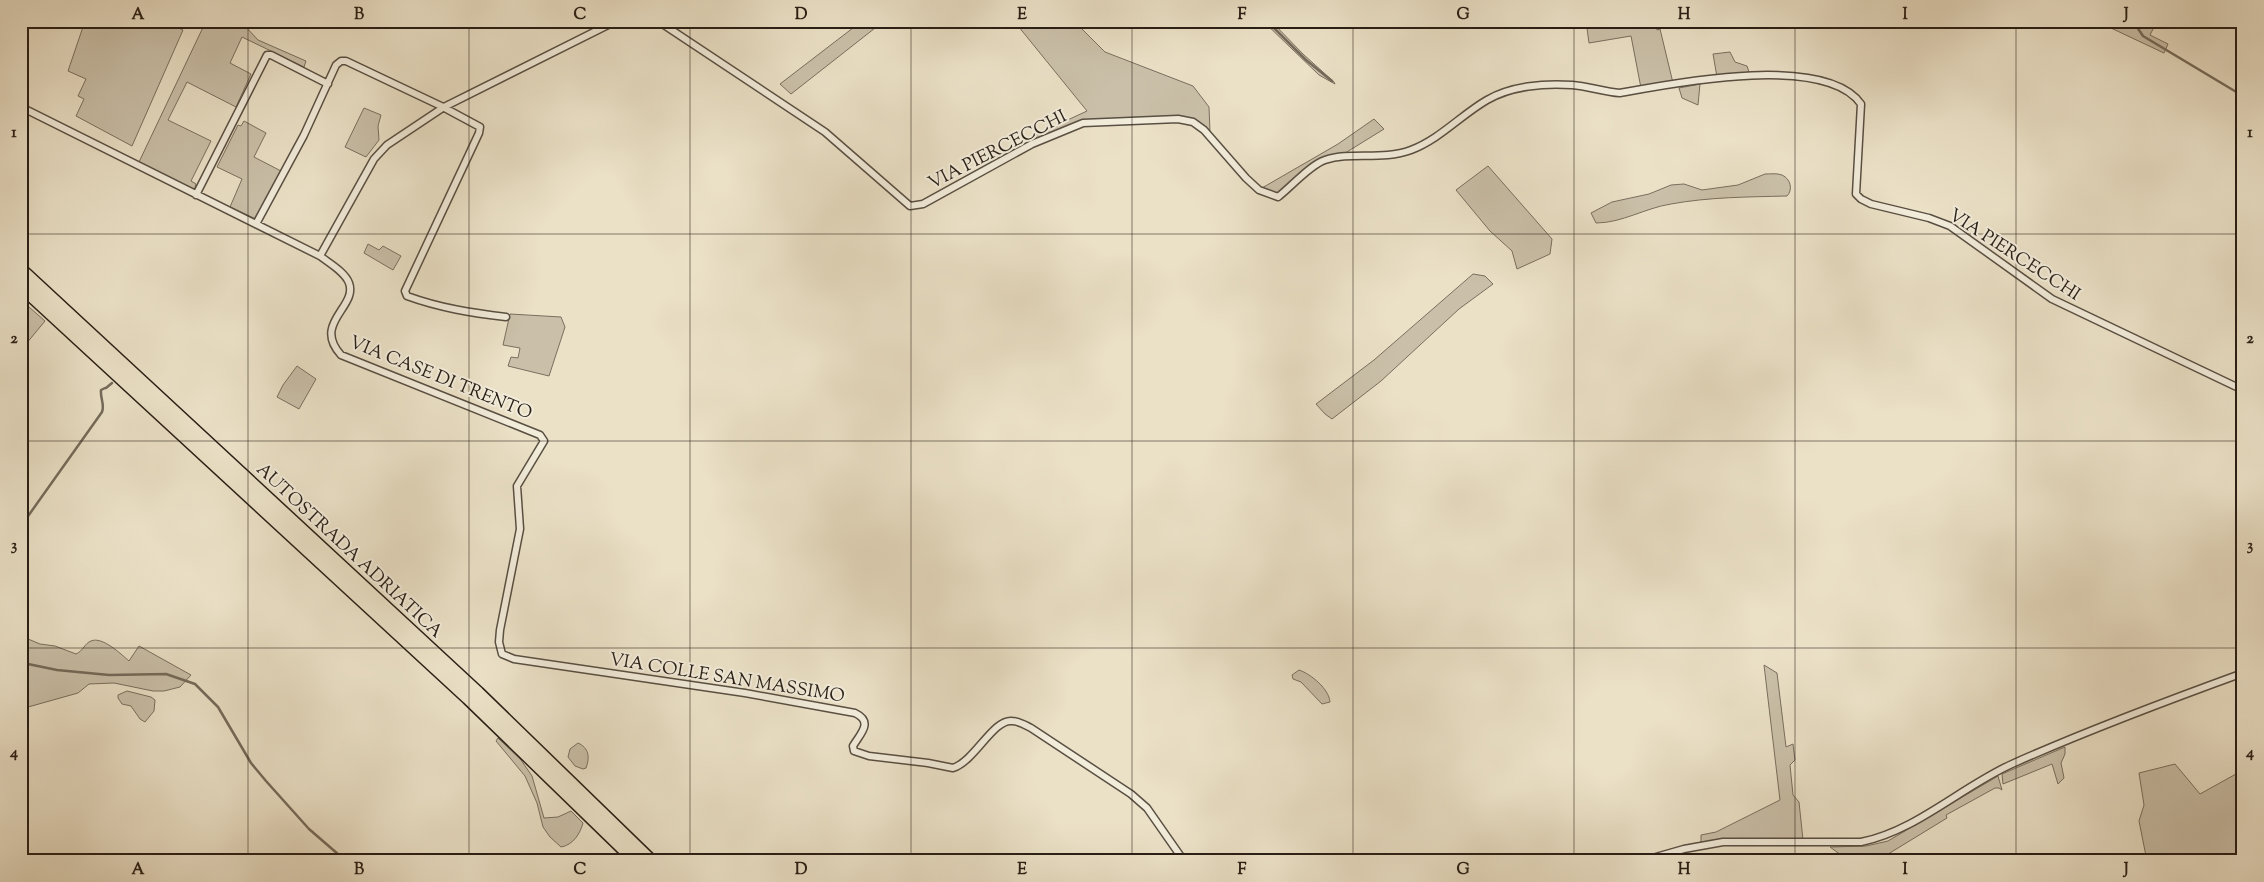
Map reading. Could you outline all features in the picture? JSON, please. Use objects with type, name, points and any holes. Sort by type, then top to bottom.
[{"type":"highway","name":"AUTOSTRADA ADRIATICA","points":[[21,270],[500,713],[651,861]]},
{"type":"highway","name":"AUTOSTRADA ADRIATICA","points":[[21,286],[468,698],[636,861]]},
{"type":"street","points":[[320,256],[374,159],[387,145],[444,107],[616,21]]},
{"type":"street","name":"VIA PIERCECCHI","points":[[658,21],[825,132],[910,206],[923,204],[1032,144],[1083,123],[1178,119],[1193,122],[1204,130],[1259,190],[1278,197],[1314,166],[1325,160],[1390,156],[1412,149],[1427,142],[1487,100],[1510,90],[1546,85],[1572,85],[1602,92],[1620,93],[1751,75],[1796,77],[1834,84],[1855,95],[1861,104],[1856,194],[1861,199],[1881,207],[1929,218],[1950,226],[2052,299],[2243,390]]},
{"type":"street","points":[[196,195],[267,55],[271,55],[328,84]]},
{"type":"street","points":[[256,224],[304,135],[336,65],[341,61],[346,62],[444,107],[476,123],[480,127],[479,133],[405,291],[408,296],[434,306],[506,317]]},
{"type":"street","name":"VIA CASE DI TRENTO","points":[[21,107],[320,256],[346,277],[350,284],[348,295],[332,328],[330,338],[341,355],[534,430],[540,435],[544,440],[517,486],[520,529],[500,630],[499,642],[502,654]]},
{"type":"street","name":"VIA COLLE SAN MASSIMO","points":[[502,654],[514,660],[745,693],[855,713],[862,716],[865,721],[865,727],[853,746],[854,751],[869,756],[953,768],[967,761],[999,726],[1006,721],[1018,722],[1131,794],[1147,808],[1184,861]]},
{"type":"street","points":[[1642,861],[1684,849],[1723,842],[1861,842],[1882,838],[2011,765],[2243,673]]},
{"type":"shaded area","points":[[85,21],[164,21],[183,30],[132,146],[76,116],[84,99],[78,96],[86,79],[68,71]]},
{"type":"shaded area","points":[[206,21],[247,21],[245,26],[258,40],[306,61],[304,67],[242,37],[230,63],[251,74],[236,107],[187,82],[168,120],[211,141],[191,181],[196,184],[194,191],[139,162]]},
{"type":"shaded area","points":[[862,21],[884,21],[791,94],[780,84]]},
{"type":"shaded area","points":[[1014,21],[1074,21],[1105,52],[1193,86],[1209,107],[1210,132],[1195,121],[1084,122],[1034,143],[1033,136],[1087,111]]},
{"type":"shaded area","points":[[1263,21],[1271,21],[1335,84],[1319,75]]},
{"type":"shaded area","points":[[1586,21],[1655,21],[1657,30],[1660,29],[1673,83],[1641,88],[1631,36],[1589,43]]},
{"type":"shaded area","points":[[2096,21],[2157,21],[2150,35],[2168,44],[2164,53]]},
{"type":"shaded area","points":[[1730,52],[1735,62],[1747,66],[1749,72],[1717,77],[1713,54]]},
{"type":"shaded area","points":[[1700,84],[1698,105],[1682,98],[1679,88]]},
{"type":"shaded area","points":[[364,108],[381,115],[378,126],[379,140],[366,157],[345,147]]},
{"type":"shaded area","points":[[1374,119],[1384,129],[1342,155],[1333,155],[1278,196],[1262,188],[1338,144]]},
{"type":"shaded area","points":[[244,121],[266,133],[254,157],[281,171],[256,219],[230,207],[242,179],[217,167],[238,125],[241,126]]},
{"type":"shaded area","points":[[1488,166],[1552,239],[1550,254],[1517,269],[1512,251],[1490,231],[1456,190]]},
{"type":"shaded area","points":[[1765,174],[1780,174],[1785,177],[1789,182],[1789,194],[1787,196],[1685,202],[1661,206],[1615,221],[1596,223],[1591,213],[1612,202],[1649,194],[1671,185],[1684,184],[1702,190],[1738,185]]},
{"type":"shaded area","points":[[368,244],[379,250],[383,246],[401,256],[393,270],[364,253]]},
{"type":"shaded area","points":[[1473,274],[1485,276],[1493,284],[1459,309],[1381,381],[1332,419],[1316,404],[1374,360]]},
{"type":"shaded area","points":[[21,300],[45,321],[21,350]]},
{"type":"shaded area","points":[[510,314],[561,317],[565,327],[549,376],[508,366],[511,357],[518,358],[520,348],[503,345]]},
{"type":"shaded area","points":[[297,366],[316,379],[299,409],[277,397]]},
{"type":"shaded area","points":[[21,636],[40,644],[55,646],[76,654],[89,642],[100,641],[111,646],[129,661],[139,646],[191,675],[180,687],[164,691],[153,691],[114,683],[89,684],[78,693],[21,709]]},
{"type":"shaded area","points":[[1764,665],[1777,673],[1786,747],[1793,744],[1795,760],[1790,765],[1793,795],[1799,802],[1803,840],[1701,842],[1701,835],[1716,832],[1780,800]]},
{"type":"shaded area","points":[[1299,670],[1309,675],[1323,687],[1330,702],[1322,704],[1301,682],[1293,679],[1292,675]]},
{"type":"shaded area","points":[[127,691],[151,697],[155,700],[154,711],[145,722],[140,719],[131,706],[122,704],[118,698],[118,695]]},
{"type":"shaded area","points":[[498,738],[521,760],[532,776],[544,818],[558,817],[571,811],[583,823],[578,835],[569,844],[561,847],[543,827],[537,803],[525,776],[496,741]]},
{"type":"shaded area","points":[[578,743],[588,753],[586,768],[583,769],[575,766],[568,757],[570,749]]},
{"type":"shaded area","points":[[2065,747],[2065,754],[2061,763],[2064,778],[2058,784],[2052,764],[2003,784],[2002,774]]},
{"type":"shaded area","points":[[2175,764],[2200,794],[2236,774],[2243,782],[2243,861],[2147,861],[2139,821],[2144,805],[2139,773]]},
{"type":"shaded area","points":[[1998,776],[2002,790],[1995,788],[1946,815],[1947,818],[1880,859],[1849,861],[1830,847],[1866,846],[1888,841]]},
{"type":"waterway","points":[[1267,21],[1306,60],[1332,81]]},
{"type":"waterway","points":[[2133,21],[2143,36],[2243,96]]},
{"type":"waterway","points":[[106,388],[112,383]]},
{"type":"waterway","points":[[21,526],[102,412],[101,390],[105,388]]},
{"type":"waterway","points":[[21,659],[28,664],[57,670],[109,675],[166,674],[195,684],[218,707],[251,763],[266,781],[309,829],[346,861]]}]
